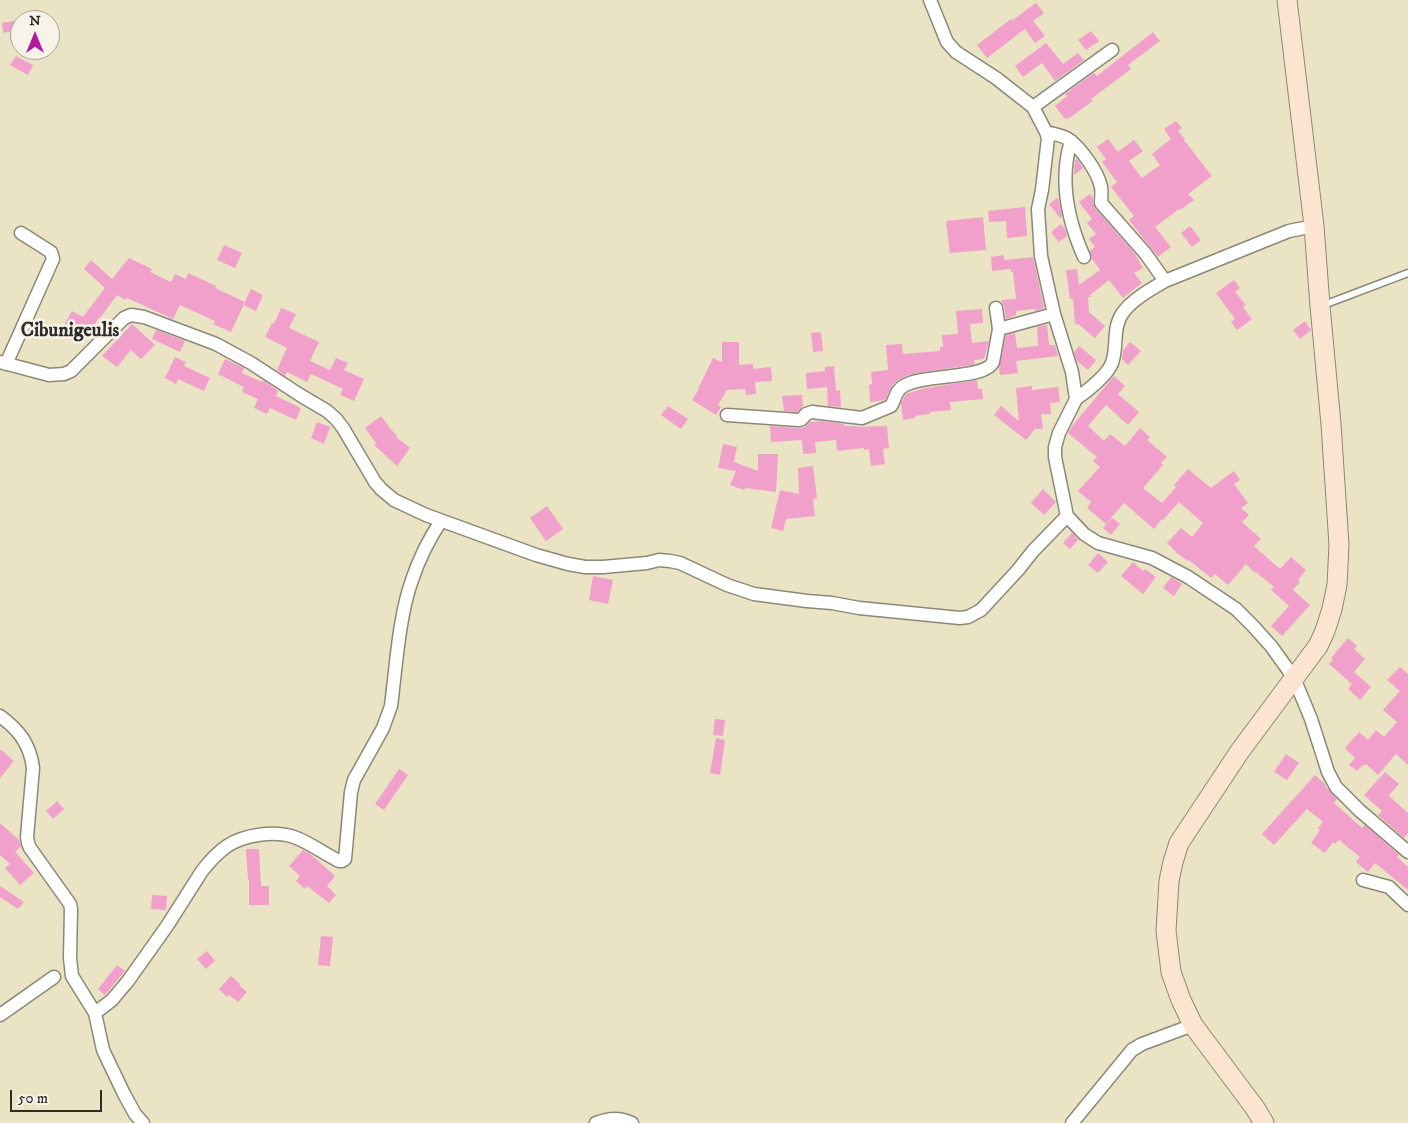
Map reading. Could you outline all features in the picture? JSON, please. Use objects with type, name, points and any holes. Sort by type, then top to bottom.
[{"type":"street","points":[[930,0],[947,42],[956,52],[996,78],[1033,106],[1046,132],[1048,143],[1038,215],[1041,256],[1054,314],[1072,372],[1076,399]]},
{"type":"street","points":[[1264,1123],[1255,1108],[1193,1025],[1180,1000],[1171,972],[1166,931],[1167,892],[1179,844],[1240,751],[1318,646],[1332,609],[1337,585],[1339,545],[1331,424],[1320,306],[1300,229],[1287,0]]},
{"type":"street","points":[[1033,106],[1112,50]]},
{"type":"street","points":[[1046,132],[1066,138],[1085,156],[1101,186],[1101,203],[1145,253],[1164,280]]},
{"type":"street","points":[[1071,142],[1066,171],[1067,196],[1073,229],[1084,256]]},
{"type":"street","points":[[1300,229],[1164,280],[1122,313],[1116,329],[1113,358],[1110,367],[1076,399],[1059,432],[1055,447],[1055,457],[1066,516],[1084,534],[1098,543],[1152,558],[1188,577],[1236,609],[1271,646],[1294,678],[1311,719],[1328,772],[1336,787],[1359,810],[1408,852]]},
{"type":"street","points":[[21,233],[52,252],[53,259],[3,363],[49,375],[64,374],[71,370],[124,318],[137,315],[144,317],[216,344],[251,363],[328,411],[343,428],[381,489],[394,500],[426,516],[536,555],[568,564],[585,567],[603,567],[659,560],[670,561],[680,563],[727,585],[754,594],[859,608],[960,618],[968,617],[981,610],[1066,516]]},
{"type":"street","points":[[727,415],[800,420],[806,414],[812,412],[857,418],[866,417],[891,406],[897,392],[907,384],[940,376],[986,370],[993,362],[999,329],[996,308]]},
{"type":"street","points":[[999,329],[1054,314]]},
{"type":"street","points":[[95,1013],[112,1000],[128,981],[202,871],[227,846],[260,834],[275,833],[295,837],[339,861],[345,859],[351,792],[354,780],[384,728],[388,717],[405,606],[412,581],[432,535],[441,521]]},
{"type":"street","points":[[0,716],[18,732],[26,744],[31,758],[33,768],[26,837],[30,848],[70,904],[70,968],[72,976],[95,1013],[103,1050],[124,1094],[143,1123]]},
{"type":"street","points":[[1363,880],[1389,887],[1408,905]]},
{"type":"street","points":[[0,1015],[54,977]]},
{"type":"street","points":[[1072,1123],[1132,1050],[1142,1044],[1193,1025]]},
{"type":"street","points":[[596,1123],[603,1120],[624,1119],[632,1123]]},
{"type":"lane","points":[[1320,306],[1408,273]]},
{"type":"building","points":[[1036,3],[1044,13],[1033,21],[1045,36],[1035,43],[1025,29],[987,58],[977,45]]},
{"type":"building","points":[[10,22],[10,32],[3,33],[2,23]]},
{"type":"building","points":[[1091,31],[1099,41],[1086,50],[1078,40]]},
{"type":"building","points":[[1153,32],[1160,41],[1128,65],[1131,69],[1091,99],[1093,101],[1068,119],[1065,119],[1055,106],[1067,96],[1065,94],[1094,73],[1097,76]]},
{"type":"building","points":[[1046,43],[1063,64],[1078,53],[1084,60],[1055,81],[1042,63],[1023,77],[1015,66]]},
{"type":"building","points":[[13,60],[24,60],[33,65],[28,75],[10,65]]},
{"type":"building","points":[[1176,121],[1182,128],[1178,131],[1212,176],[1188,194],[1194,200],[1155,227],[1171,247],[1158,257],[1129,220],[1134,216],[1111,187],[1117,182],[1102,162],[1106,159],[1097,147],[1108,139],[1118,152],[1134,140],[1143,151],[1129,161],[1142,178],[1160,165],[1152,154],[1171,139],[1164,129]]},
{"type":"building","points":[[1077,159],[1083,168],[1074,175],[1075,160]]},
{"type":"building","points":[[1090,194],[1095,208],[1135,254],[1143,268],[1134,273],[1142,283],[1123,298],[1109,280],[1090,295],[1091,297],[1088,297],[1089,312],[1105,326],[1095,338],[1078,324],[1075,324],[1073,299],[1070,299],[1066,270],[1077,269],[1079,285],[1100,270],[1092,259],[1090,251],[1095,247],[1089,239],[1096,234],[1087,223],[1092,219],[1079,202]]},
{"type":"building","points":[[1057,198],[1062,216],[1060,218],[1049,204]]},
{"type":"building","points":[[1025,207],[1027,236],[1007,238],[1006,221],[989,222],[988,211]]},
{"type":"building","points":[[983,217],[986,250],[950,253],[946,221]]},
{"type":"building","points":[[1061,224],[1067,236],[1059,242],[1051,232]]},
{"type":"building","points":[[1190,226],[1201,240],[1192,247],[1181,233]]},
{"type":"building","points":[[224,245],[242,253],[235,268],[217,260]]},
{"type":"building","points":[[1004,255],[1004,260],[1033,257],[1044,308],[1035,311],[1035,309],[1016,311],[1016,315],[1006,319],[1001,300],[1016,299],[1013,272],[1011,272],[1011,269],[992,271],[991,257]]},
{"type":"building","points":[[129,258],[152,269],[150,272],[171,282],[175,274],[186,279],[188,273],[245,302],[231,332],[213,324],[215,321],[180,305],[173,319],[117,295],[99,317],[87,338],[64,325],[72,311],[83,317],[105,288],[84,269],[91,260],[112,279]]},
{"type":"building","points":[[1234,280],[1240,288],[1235,292],[1246,305],[1243,307],[1252,319],[1237,330],[1231,322],[1235,319],[1216,293]]},
{"type":"building","points":[[251,289],[263,295],[256,311],[243,305]]},
{"type":"building","points":[[281,308],[296,314],[289,328],[319,342],[310,361],[330,370],[336,358],[348,363],[344,370],[364,379],[354,401],[340,395],[343,389],[311,374],[307,382],[287,372],[285,376],[277,370],[287,348],[265,337],[272,323],[274,324]]},
{"type":"building","points":[[982,309],[983,323],[970,324],[972,343],[989,341],[984,359],[974,360],[975,364],[908,375],[893,384],[885,400],[870,402],[869,385],[872,384],[871,372],[888,370],[886,345],[902,344],[903,354],[940,351],[940,347],[943,347],[942,335],[958,334],[956,311]]},
{"type":"building","points":[[1305,321],[1311,330],[1300,339],[1293,330]]},
{"type":"building","points":[[132,324],[155,345],[141,359],[131,350],[117,367],[102,356]]},
{"type":"building","points":[[1047,325],[1049,345],[1055,345],[1058,356],[1016,361],[1018,373],[1000,375],[999,367],[1006,335],[1015,333],[1017,348],[1038,346],[1037,327]]},
{"type":"building","points":[[156,330],[185,341],[180,352],[152,339]]},
{"type":"building","points":[[821,332],[823,351],[813,352],[811,333]]},
{"type":"building","points":[[722,342],[739,342],[739,365],[753,364],[753,369],[771,367],[772,381],[755,382],[756,394],[746,395],[745,389],[727,390],[718,405],[721,407],[716,415],[692,400],[713,358],[722,362]]},
{"type":"building","points":[[1130,342],[1141,351],[1128,365],[1122,359],[1123,350]]},
{"type":"building","points":[[1079,346],[1096,360],[1088,370],[1077,361],[1074,352]]},
{"type":"building","points":[[175,357],[186,362],[184,366],[210,378],[204,391],[178,379],[176,384],[165,378]]},
{"type":"building","points":[[225,359],[244,368],[242,373],[262,382],[263,380],[278,391],[276,396],[301,408],[296,420],[270,408],[267,414],[254,408],[258,399],[242,392],[244,387],[218,374]]},
{"type":"building","points":[[834,366],[836,391],[840,390],[841,407],[828,406],[827,387],[807,389],[806,373],[825,371],[825,367]]},
{"type":"building","points":[[1114,376],[1125,386],[1118,394],[1139,412],[1128,425],[1106,405],[1088,426],[1104,441],[1110,434],[1125,446],[1140,428],[1150,437],[1147,440],[1167,457],[1161,463],[1163,465],[1143,488],[1162,503],[1188,469],[1211,488],[1234,471],[1240,480],[1234,484],[1248,503],[1241,508],[1249,515],[1242,522],[1261,539],[1254,546],[1280,569],[1291,557],[1306,570],[1298,580],[1300,582],[1293,590],[1310,605],[1282,636],[1271,626],[1289,606],[1271,590],[1274,587],[1256,572],[1246,564],[1228,585],[1215,574],[1211,578],[1189,560],[1178,554],[1167,543],[1181,528],[1192,537],[1203,523],[1179,502],[1154,529],[1124,503],[1106,524],[1087,508],[1091,502],[1078,491],[1100,467],[1093,461],[1097,457],[1068,433]]},
{"type":"building","points":[[977,380],[978,389],[982,389],[983,399],[950,402],[951,410],[930,412],[930,414],[903,420],[901,403],[906,394],[925,388]]},
{"type":"building","points":[[1032,386],[1032,390],[1058,387],[1060,402],[1050,403],[1051,414],[1041,414],[1043,429],[1035,429],[1026,440],[994,415],[1001,406],[1019,421],[1016,388]]},
{"type":"building","points":[[802,395],[803,406],[797,412],[784,411],[782,396]]},
{"type":"building","points":[[668,406],[688,419],[681,429],[661,415]]},
{"type":"building","points":[[381,416],[396,437],[410,448],[397,466],[374,445],[376,443],[365,428]]},
{"type":"building","points":[[821,421],[857,427],[887,426],[889,448],[883,449],[885,464],[871,466],[869,449],[837,451],[836,440],[815,442],[816,453],[803,454],[802,440],[771,442],[770,426],[799,428],[805,427],[810,422]]},
{"type":"building","points":[[317,422],[330,427],[324,444],[311,438]]},
{"type":"building","points":[[723,444],[737,447],[734,462],[758,471],[758,454],[778,454],[776,492],[745,488],[744,490],[730,485],[736,471],[718,468]]},
{"type":"building","points":[[813,466],[817,498],[813,499],[815,516],[786,519],[783,531],[771,528],[780,490],[799,494],[798,468]]},
{"type":"building","points":[[1043,489],[1056,502],[1044,515],[1031,503]]},
{"type":"building","points":[[547,506],[563,529],[546,541],[530,518]]},
{"type":"building","points":[[1112,518],[1120,524],[1111,535],[1103,528]]},
{"type":"building","points":[[1072,533],[1078,540],[1070,549],[1063,543]]},
{"type":"building","points":[[1098,553],[1108,562],[1098,573],[1088,565]]},
{"type":"building","points":[[1133,562],[1143,571],[1145,569],[1156,577],[1143,594],[1121,576]]},
{"type":"building","points":[[593,576],[613,580],[608,604],[589,600]]},
{"type":"building","points":[[1171,577],[1182,584],[1174,596],[1163,588]]},
{"type":"building","points":[[1348,638],[1357,646],[1354,649],[1365,659],[1354,672],[1371,687],[1360,700],[1348,689],[1352,684],[1329,664],[1333,660],[1331,658]]},
{"type":"building","points":[[1400,667],[1408,674],[1408,765],[1396,754],[1378,775],[1366,764],[1357,771],[1349,765],[1355,758],[1345,748],[1359,732],[1368,740],[1376,730],[1384,737],[1397,722],[1383,710],[1400,691],[1387,680]]},
{"type":"building","points":[[715,719],[725,720],[723,736],[713,735]]},
{"type":"building","points":[[716,738],[725,740],[720,775],[710,773]]},
{"type":"building","points":[[0,749],[14,761],[0,778]]},
{"type":"building","points":[[1286,754],[1299,763],[1287,780],[1274,772]]},
{"type":"building","points":[[399,769],[408,775],[384,810],[375,804]]},
{"type":"building","points":[[1385,772],[1399,784],[1389,796],[1408,813],[1408,833],[1404,838],[1378,815],[1382,811],[1364,795]]},
{"type":"building","points":[[1315,775],[1337,799],[1334,803],[1362,828],[1365,825],[1399,855],[1397,857],[1408,867],[1408,890],[1375,863],[1368,872],[1356,862],[1360,857],[1339,840],[1335,844],[1333,842],[1325,853],[1311,843],[1323,822],[1307,809],[1274,845],[1262,834]]},
{"type":"building","points":[[57,801],[64,809],[53,819],[46,811]]},
{"type":"building","points":[[0,823],[19,840],[21,846],[15,852],[34,873],[20,885],[5,868],[10,864],[0,855]]},
{"type":"building","points":[[246,849],[259,849],[261,886],[269,886],[269,905],[249,905]]},
{"type":"building","points":[[303,850],[335,876],[327,886],[336,895],[329,903],[307,886],[305,889],[296,881],[300,876],[289,866]]},
{"type":"building","points":[[0,886],[24,902],[18,909],[0,897]]},
{"type":"building","points":[[152,895],[167,896],[166,910],[151,909]]},
{"type":"building","points":[[321,936],[333,937],[330,966],[318,965]]},
{"type":"building","points":[[207,951],[215,961],[206,969],[197,959]]},
{"type":"building","points":[[117,965],[125,971],[105,995],[98,989]]},
{"type":"building","points":[[231,976],[247,992],[238,1002],[229,995],[227,997],[219,989]]},
{"type":"district","name":"Cibunigeulis","points":[[70,332]]}]
